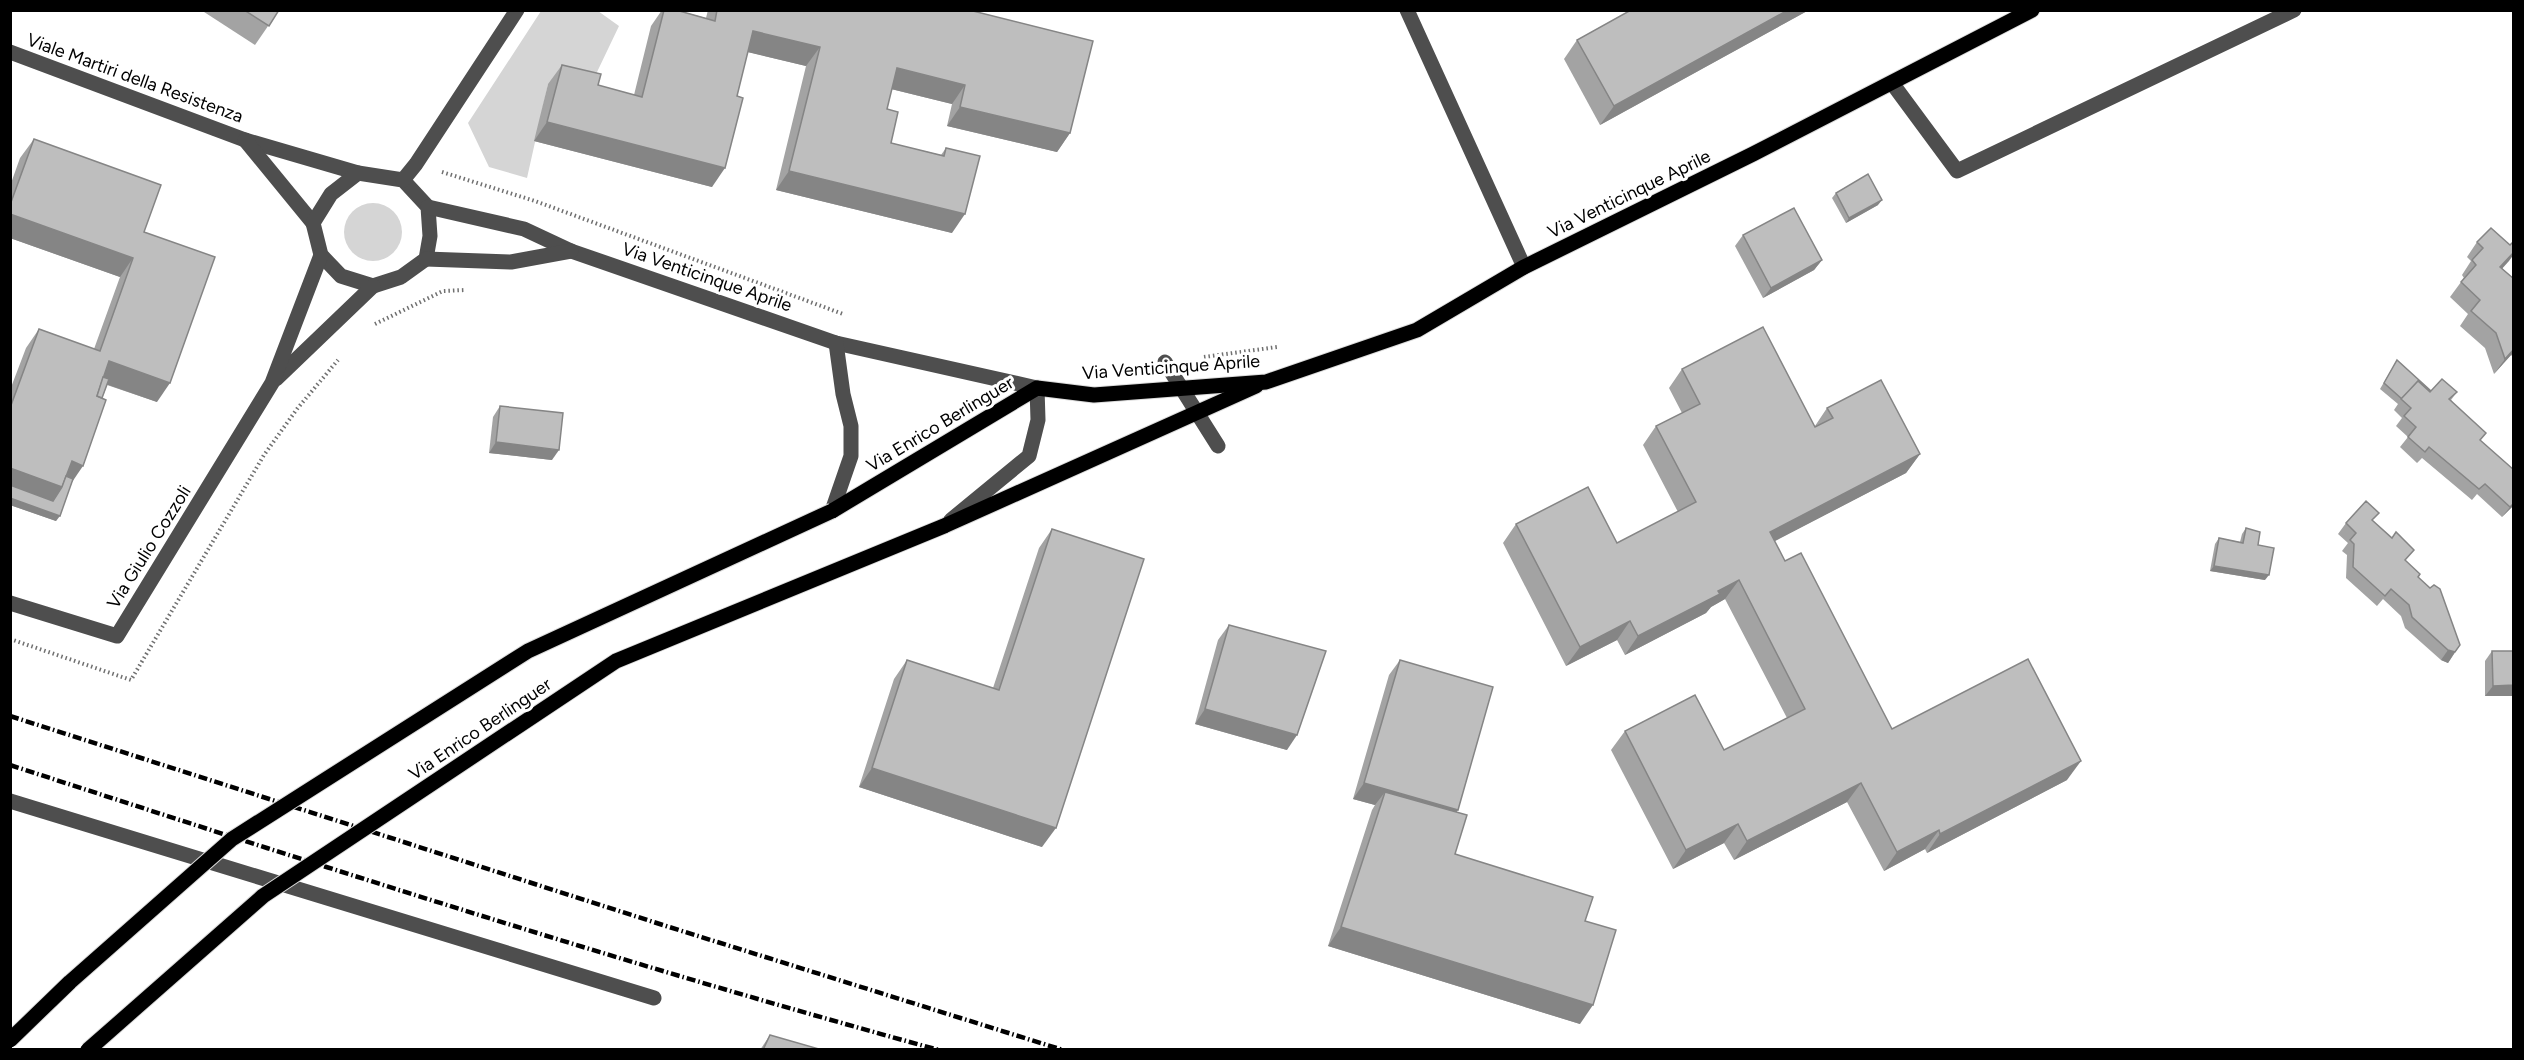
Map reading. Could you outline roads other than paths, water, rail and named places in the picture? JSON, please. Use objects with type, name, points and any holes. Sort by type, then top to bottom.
[{"type":"main road","name":"Via Venticinque Aprile","points":[[1037,388],[1094,395],[1266,382],[1417,330],[1524,267],[1892,83],[2032,10]]},
{"type":"main road","name":"Via Enrico Berlinguer","points":[[88,1050],[263,896],[616,661],[944,526],[1266,382]]},
{"type":"main road","name":"Via Enrico Berlinguer","points":[[10,1040],[70,982],[232,839],[528,651],[832,511],[1037,388]]},
{"type":"street","points":[[403,180],[416,164],[517,10]]},
{"type":"street","points":[[1407,10],[1524,267]]},
{"type":"street","points":[[1892,83],[1957,171],[2294,10]]},
{"type":"street","name":"Viale Martiri della Resistenza","points":[[10,52],[245,140],[358,173]]},
{"type":"street","name":"Viale Martiri della Resistenza","points":[[245,140],[313,223]]},
{"type":"street","points":[[358,173],[403,180],[428,207],[430,236],[426,259],[401,277],[373,286],[341,276],[321,255],[313,223],[331,194],[358,173]]},
{"type":"street","name":"Via Venticinque Aprile","points":[[428,207],[524,230],[571,251],[836,343],[1037,388]]},
{"type":"street","name":"Via Venticinque Aprile","points":[[426,259],[511,262],[571,251]]},
{"type":"street","name":"Via Giulio Cozzoli","points":[[10,603],[117,636],[272,383],[321,255]]},
{"type":"street","name":"Via Giulio Cozzoli","points":[[272,383],[373,286]]},
{"type":"street","name":"Via Enrico Berlinguer","points":[[832,511],[850,456],[851,426],[836,343]]},
{"type":"street","points":[[1165,362],[1218,446]]},
{"type":"street","name":"Via Enrico Berlinguer","points":[[944,526],[1029,456],[1038,420],[1037,388]]},
{"type":"street","points":[[10,801],[654,998]]},
{"type":"railway","points":[[10,716],[666,926],[1063,1050]]},
{"type":"railway","points":[[10,765],[589,949],[939,1050]]}]
